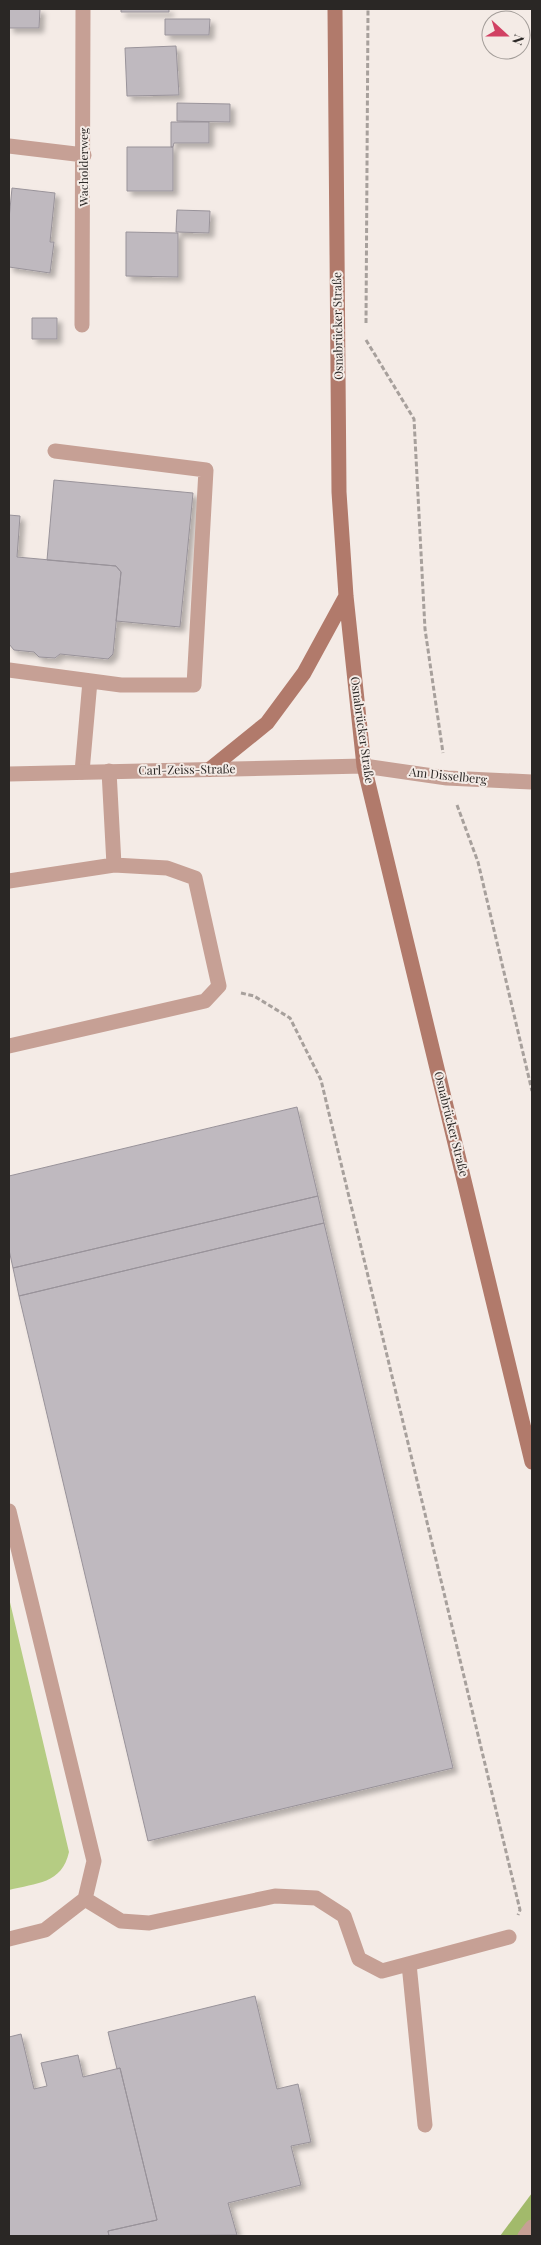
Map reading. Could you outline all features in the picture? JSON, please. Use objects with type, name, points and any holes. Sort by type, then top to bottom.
[{"type":"main road","name":"Osnabrücker Straße","points":[[335,9],[340,492],[346,596],[364,766],[532,1462]]},
{"type":"main road","points":[[210,769],[267,723],[304,673],[346,596]]},
{"type":"street","name":"Wacholderweg","points":[[82,325],[83,9]]},
{"type":"street","points":[[9,146],[84,155]]},
{"type":"street","points":[[9,670],[121,685],[194,685],[206,470],[55,451]]},
{"type":"street","points":[[82,772],[90,681]]},
{"type":"street","name":"Am Disselberg","points":[[364,766],[447,778],[532,782]]},
{"type":"street","name":"Carl-Zeiss-Straße","points":[[9,774],[364,766]]},
{"type":"street","points":[[109,771],[114,865]]},
{"type":"street","points":[[9,881],[114,865],[167,868],[194,878],[219,986],[205,1001],[9,1046]]},
{"type":"street","points":[[9,1511],[94,1861],[85,1898],[45,1930],[9,1939]]},
{"type":"street","points":[[85,1898],[120,1921],[149,1924],[275,1896],[316,1898],[344,1916],[358,1959],[382,1971],[510,1937]]},
{"type":"street","points":[[409,1964],[425,2125]]},
{"type":"street","points":[[525,2236],[532,2227]]},
{"type":"path","points":[[368,9],[366,341],[414,419],[425,629],[447,778],[478,862],[532,1091]]},
{"type":"path","points":[[219,986],[254,996],[290,1018],[321,1080],[520,1910],[510,1937]]},
{"type":"green space","points":[[9,1598],[69,1852],[66,1863],[54,1876],[38,1883],[9,1890]]},
{"type":"green space","points":[[532,2193],[532,2236],[500,2236]]},
{"type":"building","points":[[9,9],[40,9],[39,28],[9,28]]},
{"type":"building","points":[[121,9],[169,9],[169,12],[121,12]]},
{"type":"building","points":[[165,19],[210,19],[209,35],[165,35]]},
{"type":"building","points":[[176,46],[179,95],[127,96],[125,48]]},
{"type":"building","points":[[177,103],[230,104],[230,122],[177,121]]},
{"type":"building","points":[[171,122],[209,122],[209,143],[174,143],[173,147],[171,147]]},
{"type":"building","points":[[127,147],[173,147],[173,191],[127,191]]},
{"type":"building","points":[[12,188],[55,193],[50,242],[54,242],[50,273],[9,267],[9,219]]},
{"type":"building","points":[[177,210],[210,211],[209,233],[176,232]]},
{"type":"building","points":[[126,232],[178,233],[178,277],[126,276]]},
{"type":"building","points":[[32,318],[57,318],[57,339],[32,339]]},
{"type":"building","points":[[54,480],[193,493],[180,627],[116,621],[121,572],[116,566],[47,560]]},
{"type":"building","points":[[9,515],[20,516],[17,557],[116,566],[121,572],[113,654],[108,659],[60,654],[55,658],[39,657],[34,652],[14,650],[9,644]]},
{"type":"building","points":[[297,1107],[318,1196],[13,1268],[9,1250],[9,1176]]},
{"type":"building","points":[[318,1196],[324,1223],[19,1296],[13,1268]]},
{"type":"building","points":[[324,1223],[453,1768],[148,1841],[19,1296]]},
{"type":"building","points":[[255,1996],[277,2089],[298,2084],[311,2142],[291,2146],[301,2185],[228,2203],[237,2235],[109,2236],[108,2231],[157,2220],[120,2068],[117,2069],[108,2032]]},
{"type":"building","points":[[21,2034],[34,2089],[47,2086],[41,2063],[78,2055],[83,2077],[120,2068],[157,2220],[108,2231],[109,2236],[9,2236],[9,2037]]}]
